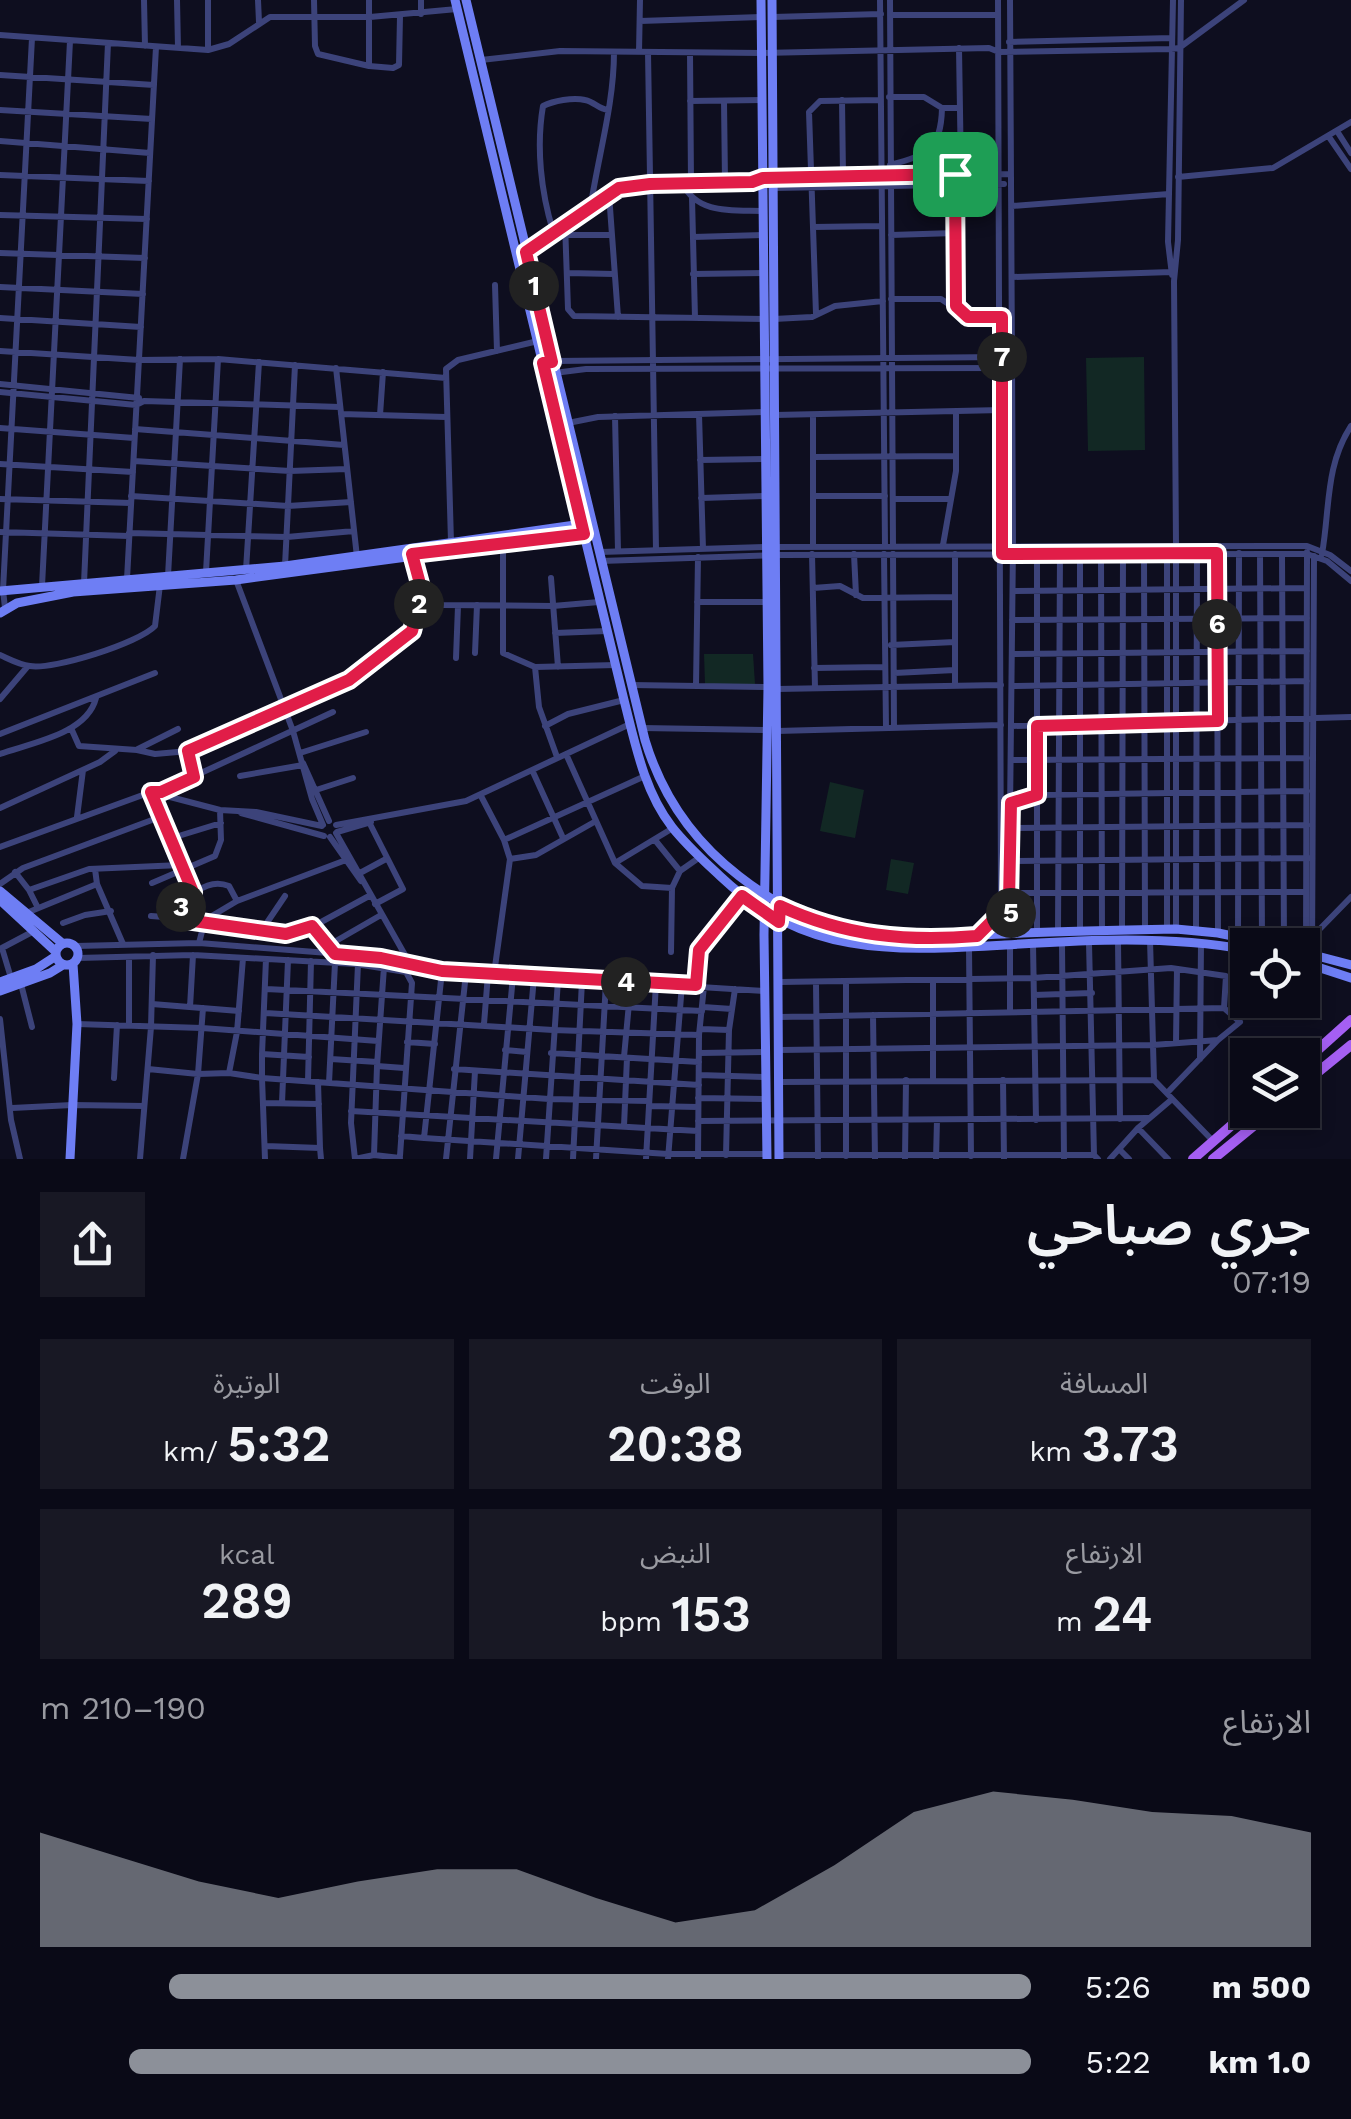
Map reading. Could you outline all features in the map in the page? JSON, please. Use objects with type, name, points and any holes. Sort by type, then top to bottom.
[{"type":"main road","points":[[1320,1048],[1351,1020]]},
{"type":"main road","points":[[1320,1071],[1349,1049]]},
{"type":"main road","points":[[1193,1159],[1230,1126]]},
{"type":"main road","points":[[1214,1159],[1251,1128]]},
{"type":"street","points":[[144,0],[145,46]]},
{"type":"street","points":[[177,0],[178,48]]},
{"type":"street","points":[[208,0],[208,50]]},
{"type":"street","points":[[258,0],[258,22]]},
{"type":"street","points":[[314,0],[318,54],[369,66],[399,66],[400,16]]},
{"type":"street","points":[[369,0],[369,66]]},
{"type":"street","points":[[421,0],[421,14]]},
{"type":"street","points":[[466,0],[586,530],[600,556],[642,728],[663,788],[683,820],[716,858],[780,906],[825,925],[871,936],[922,939],[1145,929],[1230,934]]},
{"type":"street","points":[[640,0],[650,184],[656,550]]},
{"type":"street","points":[[761,0],[767,18]]},
{"type":"street","points":[[769,319],[763,211],[767,18],[772,0]]},
{"type":"street","points":[[880,0],[890,165],[886,175]]},
{"type":"street","points":[[890,0],[882,226],[888,358],[889,645],[894,673],[890,687]]},
{"type":"street","points":[[977,936],[996,917],[1001,902],[998,0]]},
{"type":"street","points":[[1010,0],[1010,893],[1012,916],[1021,933]]},
{"type":"street","points":[[1173,0],[1179,40]]},
{"type":"street","points":[[1174,275],[1168,242],[1169,194],[1175,48],[1181,0]]},
{"type":"street","points":[[989,48],[1010,42],[1179,40],[1244,0]]},
{"type":"street","points":[[0,35],[208,50],[228,44],[258,22],[277,16],[400,16],[456,4],[538,341],[568,423],[599,602],[630,724],[645,776],[673,828],[765,914],[779,922],[870,947],[917,950],[1150,940],[1230,947]]},
{"type":"street","points":[[640,22],[880,14]]},
{"type":"street","points":[[890,15],[998,15]]},
{"type":"street","points":[[32,38],[11,428],[5,464],[3,611],[72,592],[236,580],[451,544],[586,530]]},
{"type":"street","points":[[42,586],[70,41]]},
{"type":"street","points":[[84,583],[108,44]]},
{"type":"street","points":[[127,579],[156,47]]},
{"type":"street","points":[[956,306],[959,48]]},
{"type":"street","points":[[481,60],[534,52],[1175,48]]},
{"type":"street","points":[[1172,929],[1171,589],[1178,177],[1175,48]]},
{"type":"street","points":[[591,205],[614,91],[614,52]]},
{"type":"street","points":[[690,52],[686,183],[692,198],[695,318]]},
{"type":"street","points":[[401,1136],[596,1154],[767,1156],[765,914],[772,688],[770,363],[762,100],[767,53]]},
{"type":"street","points":[[0,75],[154,85]]},
{"type":"street","points":[[816,314],[809,112],[820,101],[928,97],[942,108],[960,108]]},
{"type":"street","points":[[553,231],[541,166],[543,106],[586,100],[608,110]]},
{"type":"street","points":[[724,100],[725,182]]},
{"type":"street","points":[[690,101],[762,100]]},
{"type":"street","points":[[842,100],[843,176]]},
{"type":"street","points":[[890,165],[930,150],[938,138],[942,108]]},
{"type":"street","points":[[0,110],[152,119]]},
{"type":"street","points":[[1178,177],[1273,168],[1351,122]]},
{"type":"street","points":[[1333,134],[1351,153]]},
{"type":"street","points":[[1333,134],[1351,169]]},
{"type":"street","points":[[0,141],[150,153]]},
{"type":"street","points":[[765,183],[812,177],[1012,174]]},
{"type":"street","points":[[0,175],[149,182]]},
{"type":"street","points":[[526,252],[608,192],[650,184],[725,182],[812,188],[1012,184]]},
{"type":"street","points":[[886,186],[891,234],[887,300]]},
{"type":"street","points":[[608,192],[618,317]]},
{"type":"street","points":[[1012,206],[1169,194]]},
{"type":"street","points":[[692,198],[710,208],[763,211]]},
{"type":"street","points":[[0,214],[147,219]]},
{"type":"street","points":[[566,223],[571,314],[769,319],[816,314],[835,306],[941,299],[968,317],[1002,317]]},
{"type":"street","points":[[813,228],[882,226]]},
{"type":"street","points":[[891,234],[955,233]]},
{"type":"street","points":[[692,237],[764,234]]},
{"type":"street","points":[[567,236],[612,235]]},
{"type":"street","points":[[0,254],[144,258]]},
{"type":"street","points":[[567,273],[614,274]]},
{"type":"street","points":[[694,274],[764,273]]},
{"type":"street","points":[[1013,276],[1174,275]]},
{"type":"street","points":[[495,286],[496,351]]},
{"type":"street","points":[[0,287],[142,294]]},
{"type":"street","points":[[0,318],[141,328]]},
{"type":"street","points":[[451,544],[446,369],[451,363],[538,341]]},
{"type":"street","points":[[0,351],[139,360],[218,359],[446,378]]},
{"type":"street","points":[[549,368],[1002,357]]},
{"type":"street","points":[[168,576],[180,359]]},
{"type":"street","points":[[206,573],[218,359]]},
{"type":"street","points":[[549,368],[653,359],[888,368],[1013,368]]},
{"type":"street","points":[[246,570],[259,362]]},
{"type":"street","points":[[286,566],[295,365]]},
{"type":"street","points":[[336,368],[357,560]]},
{"type":"street","points":[[380,415],[383,372]]},
{"type":"street","points":[[0,384],[139,401],[293,405],[380,415],[446,417]]},
{"type":"street","points":[[0,392],[13,388]]},
{"type":"street","points":[[568,423],[615,416],[1002,410]]},
{"type":"street","points":[[943,545],[956,456],[956,411]]},
{"type":"street","points":[[699,414],[702,549]]},
{"type":"street","points":[[770,414],[766,496],[771,551],[767,602],[772,688]]},
{"type":"street","points":[[813,414],[815,688]]},
{"type":"street","points":[[615,416],[618,551]]},
{"type":"street","points":[[1310,858],[1308,588],[1336,450],[1351,426]]},
{"type":"street","points":[[0,428],[90,434],[176,432],[344,444]]},
{"type":"street","points":[[813,457],[956,456]]},
{"type":"street","points":[[700,460],[766,459]]},
{"type":"street","points":[[133,461],[290,472],[347,469]]},
{"type":"street","points":[[5,464],[133,472]]},
{"type":"street","points":[[701,498],[766,496]]},
{"type":"street","points":[[813,496],[950,499]]},
{"type":"street","points":[[4,499],[172,498],[288,506],[350,502]]},
{"type":"street","points":[[1,590],[357,560],[503,544],[586,530]]},
{"type":"street","points":[[3,532],[287,537],[354,532]]},
{"type":"street","points":[[503,544],[503,653],[535,666],[616,665]]},
{"type":"street","points":[[812,550],[854,554],[943,545],[1013,554],[1315,552],[1351,580]]},
{"type":"street","points":[[600,556],[618,551],[702,549],[955,554],[1002,550],[1013,545],[1315,552],[1351,571]]},
{"type":"street","points":[[600,556],[698,557],[771,551]]},
{"type":"street","points":[[1122,930],[1123,552]]},
{"type":"street","points":[[1144,552],[1145,929]]},
{"type":"street","points":[[1196,930],[1197,552]]},
{"type":"street","points":[[1308,928],[1315,552]]},
{"type":"street","points":[[1080,553],[1080,931]]},
{"type":"street","points":[[1102,553],[1102,931]]},
{"type":"street","points":[[1217,553],[1218,932]]},
{"type":"street","points":[[1238,928],[1239,553]]},
{"type":"street","points":[[72,728],[79,746],[156,754],[188,751],[349,680],[415,626],[422,591],[412,554]]},
{"type":"street","points":[[854,554],[856,596]]},
{"type":"street","points":[[955,554],[955,686]]},
{"type":"street","points":[[1037,554],[1037,933]]},
{"type":"street","points":[[1058,932],[1060,554]]},
{"type":"street","points":[[1260,554],[1262,928]]},
{"type":"street","points":[[1282,554],[1284,928]]},
{"type":"street","points":[[696,686],[698,557]]},
{"type":"street","points":[[551,578],[558,667]]},
{"type":"street","points":[[236,580],[330,829],[346,860],[361,877]]},
{"type":"street","points":[[0,656],[28,666],[65,663],[144,635],[155,626],[160,585]]},
{"type":"street","points":[[812,588],[843,587],[856,596],[955,597]]},
{"type":"street","points":[[1013,591],[1308,588]]},
{"type":"street","points":[[422,591],[440,605],[553,606],[599,602]]},
{"type":"street","points":[[698,602],[767,602]]},
{"type":"street","points":[[475,653],[477,604]]},
{"type":"street","points":[[456,658],[458,606]]},
{"type":"street","points":[[1012,620],[1307,618]]},
{"type":"street","points":[[555,633],[607,631]]},
{"type":"street","points":[[889,645],[955,642]]},
{"type":"street","points":[[889,645],[885,667],[890,687],[890,728]]},
{"type":"street","points":[[1012,654],[1307,651]]},
{"type":"street","points":[[0,699],[28,666]]},
{"type":"street","points":[[535,666],[545,726],[589,802],[615,862],[642,886],[672,888]]},
{"type":"street","points":[[814,668],[885,667]]},
{"type":"street","points":[[894,673],[955,670]]},
{"type":"street","points":[[0,734],[156,673]]},
{"type":"street","points":[[1012,686],[1307,681]]},
{"type":"street","points":[[632,685],[1002,685]]},
{"type":"street","points":[[0,754],[72,728],[91,713],[96,697]]},
{"type":"street","points":[[545,726],[568,714],[624,700]]},
{"type":"street","points":[[161,792],[333,712]]},
{"type":"street","points":[[1012,726],[1351,717]]},
{"type":"street","points":[[0,847],[151,792],[220,810],[256,812],[330,829],[481,796],[630,724]]},
{"type":"street","points":[[642,728],[772,730],[1002,725]]},
{"type":"street","points":[[137,750],[178,730]]},
{"type":"street","points":[[772,730],[780,906],[779,1157],[1096,1157],[1091,1119],[1089,943]]},
{"type":"street","points":[[240,776],[302,761],[366,732]]},
{"type":"street","points":[[0,808],[116,750]]},
{"type":"street","points":[[188,751],[194,777]]},
{"type":"street","points":[[1011,760],[1307,758]]},
{"type":"street","points":[[302,761],[330,829],[411,964]]},
{"type":"street","points":[[77,817],[83,769]]},
{"type":"street","points":[[534,772],[562,838]]},
{"type":"street","points":[[504,840],[645,776]]},
{"type":"street","points":[[316,790],[352,778]]},
{"type":"street","points":[[1011,803],[1037,795],[1307,791]]},
{"type":"street","points":[[151,792],[193,892]]},
{"type":"street","points":[[481,796],[510,859],[484,1024]]},
{"type":"street","points":[[152,884],[216,856],[221,840],[220,810]]},
{"type":"street","points":[[70,1159],[77,1024],[65,956],[0,888],[15,872],[160,816]]},
{"type":"street","points":[[371,820],[402,891],[375,904]]},
{"type":"street","points":[[510,859],[536,855],[596,822]]},
{"type":"street","points":[[172,838],[222,823]]},
{"type":"street","points":[[1011,828],[1307,825]]},
{"type":"street","points":[[615,862],[673,828]]},
{"type":"street","points":[[654,840],[680,871]]},
{"type":"street","points":[[671,952],[672,888],[680,871],[700,857]]},
{"type":"street","points":[[361,877],[386,858]]},
{"type":"street","points":[[1010,861],[1310,858]]},
{"type":"street","points":[[199,943],[205,920],[238,900],[346,860]]},
{"type":"street","points":[[95,869],[97,884],[123,944]]},
{"type":"street","points":[[29,890],[80,870],[182,869]]},
{"type":"street","points":[[15,872],[38,908]]},
{"type":"street","points":[[172,918],[193,892],[224,883],[238,900]]},
{"type":"street","points":[[23,915],[97,884]]},
{"type":"street","points":[[1010,893],[1309,892]]},
{"type":"street","points":[[262,930],[286,896]]},
{"type":"street","points":[[151,916],[205,920],[286,934],[312,926],[369,896]]},
{"type":"street","points":[[698,1157],[702,1009],[699,950],[742,896]]},
{"type":"street","points":[[1320,934],[1351,897]]},
{"type":"street","points":[[2,905],[23,915],[34,931],[65,956],[335,958],[466,973],[766,991]]},
{"type":"street","points":[[62,923],[85,914],[111,911]]},
{"type":"street","points":[[329,945],[381,915]]},
{"type":"street","points":[[996,917],[1012,916]]},
{"type":"street","points":[[312,926],[335,958],[329,1082]]},
{"type":"street","points":[[32,1027],[1,948],[34,931]]},
{"type":"street","points":[[282,1103],[287,1034],[286,934]]},
{"type":"street","points":[[1150,940],[1154,1080],[1212,1142]]},
{"type":"street","points":[[1118,942],[1120,1119]]},
{"type":"street","points":[[1200,942],[1200,1060]]},
{"type":"street","points":[[0,991],[65,956],[76,946],[199,943],[311,961],[335,958],[402,970],[409,975],[410,998],[400,1158],[354,1159],[351,1110],[358,964]]},
{"type":"street","points":[[1010,944],[1010,1012]]},
{"type":"street","points":[[1033,944],[1036,1120]]},
{"type":"street","points":[[1062,944],[1064,1158]]},
{"type":"street","points":[[969,947],[971,1158]]},
{"type":"street","points":[[1320,954],[1351,965]]},
{"type":"street","points":[[140,1159],[152,1027],[153,955]]},
{"type":"street","points":[[190,1007],[192,955]]},
{"type":"street","points":[[129,957],[129,1025]]},
{"type":"street","points":[[229,1073],[243,958]]},
{"type":"street","points":[[1320,958],[1351,978]]},
{"type":"street","points":[[266,959],[262,1054],[266,1159]]},
{"type":"street","points":[[308,1081],[311,961]]},
{"type":"street","points":[[374,1156],[384,967]]},
{"type":"street","points":[[780,982],[1034,978],[1177,969],[1226,976],[1224,1008]]},
{"type":"street","points":[[1176,1043],[1177,969]]},
{"type":"street","points":[[424,1138],[442,971]]},
{"type":"street","points":[[446,1159],[466,973]]},
{"type":"street","points":[[496,1159],[513,976]]},
{"type":"street","points":[[518,1159],[534,977]]},
{"type":"street","points":[[546,1159],[558,980]]},
{"type":"street","points":[[933,980],[933,1079]]},
{"type":"street","points":[[0,982],[16,981]]},
{"type":"street","points":[[572,1159],[582,981]]},
{"type":"street","points":[[596,1154],[606,982]]},
{"type":"street","points":[[624,1126],[631,982]]},
{"type":"street","points":[[647,1156],[656,983]]},
{"type":"street","points":[[816,983],[818,1157]]},
{"type":"street","points":[[846,983],[846,1158]]},
{"type":"street","points":[[668,1156],[682,984]]},
{"type":"street","points":[[266,989],[556,1006],[732,1009]]},
{"type":"street","points":[[731,1156],[726,1122],[729,1030],[735,989]]},
{"type":"street","points":[[1034,995],[1092,994]]},
{"type":"street","points":[[152,1004],[239,1011]]},
{"type":"street","points":[[183,1159],[198,1074],[204,1008]]},
{"type":"street","points":[[780,1017],[1224,1008],[1240,1022],[1218,1040],[1110,1159]]},
{"type":"street","points":[[265,1012],[626,1033],[729,1030]]},
{"type":"street","points":[[874,1015],[875,1157]]},
{"type":"street","points":[[0,1019],[20,1159]]},
{"type":"street","points":[[77,1024],[202,1028],[378,1042]]},
{"type":"street","points":[[114,1078],[117,1025]]},
{"type":"street","points":[[780,1050],[1153,1045],[1218,1040]]},
{"type":"street","points":[[407,1042],[436,1044]]},
{"type":"street","points":[[505,1050],[528,1052]]},
{"type":"street","points":[[551,1053],[674,1060],[728,1052],[766,1052]]},
{"type":"street","points":[[262,1054],[309,1057]]},
{"type":"street","points":[[330,1059],[404,1068]]},
{"type":"street","points":[[148,1069],[670,1106],[728,1098],[767,1099]]},
{"type":"street","points":[[454,1069],[699,1085]]},
{"type":"street","points":[[470,1159],[475,1071]]},
{"type":"street","points":[[699,1075],[767,1077]]},
{"type":"street","points":[[905,1157],[906,1080]]},
{"type":"street","points":[[1003,1080],[1004,1158]]},
{"type":"street","points":[[779,1082],[1154,1080]]},
{"type":"street","points":[[318,1082],[321,1159]]},
{"type":"street","points":[[263,1103],[319,1104]]},
{"type":"street","points":[[12,1108],[72,1104],[144,1106]]},
{"type":"street","points":[[351,1110],[698,1131]]},
{"type":"street","points":[[698,1121],[1148,1118]]},
{"type":"street","points":[[936,1120],[936,1158]]},
{"type":"street","points":[[1138,1128],[1168,1159]]},
{"type":"street","points":[[266,1146],[320,1148]]},
{"type":"street","points":[[1119,1149],[1129,1159]]},
{"type":"green space","points":[[1144,357],[1145,450],[1088,451],[1086,358]]},
{"type":"green space","points":[[704,654],[753,654],[755,684],[705,684]]},
{"type":"green space","points":[[830,782],[864,790],[855,838],[820,831]]},
{"type":"green space","points":[[891,859],[914,863],[908,894],[886,890]]},
{"type":"route","points":[[955,174],[956,306],[968,317],[1002,317],[1002,554],[1217,553],[1218,721],[1037,726],[1037,795],[1011,803],[1012,916],[996,917],[977,936],[871,936],[825,925],[780,906],[779,922],[742,896],[699,950],[696,985],[442,971],[381,958],[335,954],[312,926],[286,934],[172,918],[193,892],[151,792],[161,792],[194,777],[188,751],[349,680],[412,631],[422,591],[412,554],[584,534],[543,363],[552,362],[526,252],[619,188],[752,182],[763,178],[955,174]]}]
